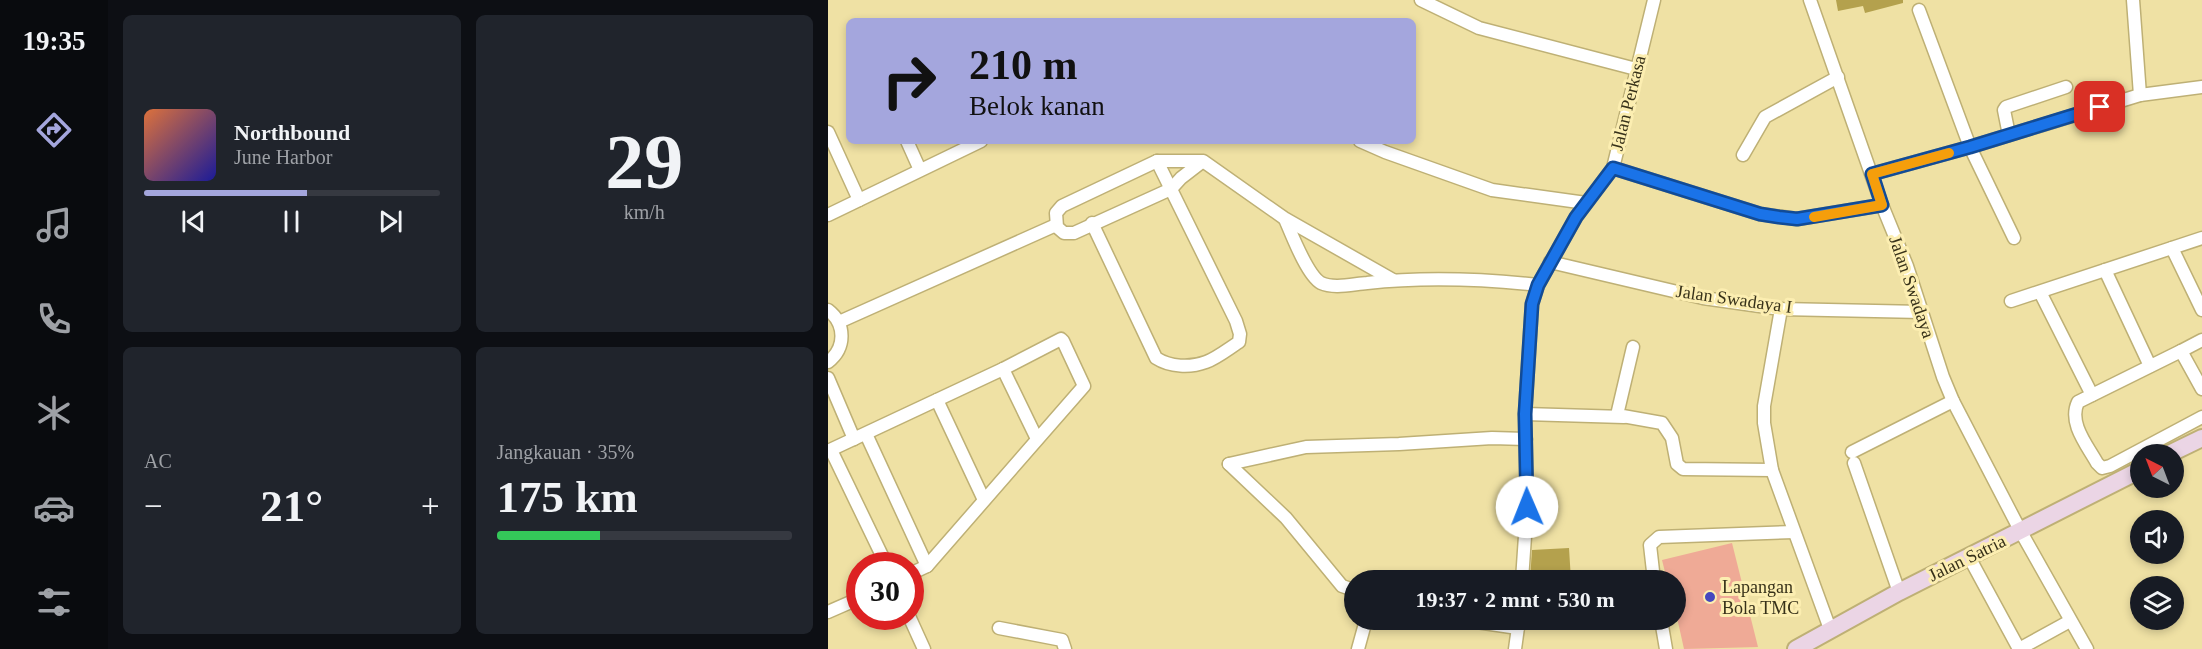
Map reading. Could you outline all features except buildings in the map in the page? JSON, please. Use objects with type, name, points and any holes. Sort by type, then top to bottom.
[{"type":"street","points":[[1421,0],[1479,28],[1636,69]]},
{"type":"street","name":"Jalan Perkasa","points":[[1523,570],[1527,507],[1525,414],[1532,304],[1538,285],[1576,217],[1613,168],[1654,0]]},
{"type":"street","name":"Jalan Swadaya","points":[[1810,0],[1882,205],[1907,266],[1953,401],[2021,532],[2087,649]]},
{"type":"street","points":[[2133,0],[2140,95]]},
{"type":"street","points":[[1919,10],[1970,147],[2014,238]]},
{"type":"street","points":[[1743,155],[1765,117],[1838,77]]},
{"type":"street","points":[[2009,135],[2004,110],[2006,107],[2066,87]]},
{"type":"street","points":[[1872,174],[1970,147],[2140,95],[2202,87]]},
{"type":"street","points":[[828,132],[858,200]]},
{"type":"street","points":[[908,144],[920,170]]},
{"type":"street","points":[[828,214],[975,144]]},
{"type":"street","points":[[1367,144],[1492,190],[1586,203]]},
{"type":"street","points":[[1092,223],[1156,358],[1164,363],[1178,366],[1206,363],[1239,342],[1236,321],[1157,161]]},
{"type":"street","points":[[1203,161],[1171,189],[1069,234],[1060,230],[1056,225],[1056,213],[1062,206],[1157,161],[1203,161],[1284,218],[1393,280]]},
{"type":"street","points":[[1613,168],[1760,214],[1779,217],[1797,219],[1882,205]]},
{"type":"street","points":[[1284,218],[1312,274],[1320,282],[1330,286],[1393,280],[1538,285]]},
{"type":"street","points":[[839,322],[1056,225]]},
{"type":"street","points":[[2011,301],[2202,238]]},
{"type":"street","points":[[2172,248],[2202,310]]},
{"type":"street","name":"Jalan Swadaya I","points":[[1550,262],[1703,298],[1781,309],[1922,312]]},
{"type":"street","points":[[2105,270],[2150,366]]},
{"type":"street","points":[[2040,292],[2092,394]]},
{"type":"street","points":[[1781,309],[1764,406],[1764,423],[1772,470],[1830,629]]},
{"type":"street","points":[[828,310],[839,322],[842,332],[842,343],[838,352],[828,362]]},
{"type":"street","points":[[879,552],[830,451],[1061,339],[1084,385],[924,567]]},
{"type":"street","points":[[2202,339],[2078,402],[2074,411],[2074,421],[2097,464],[2102,468],[2110,466],[2202,417]]},
{"type":"street","points":[[1633,347],[1617,415],[1662,423],[1672,438],[1677,464],[1683,470],[1772,470]]},
{"type":"street","points":[[2181,351],[2202,389]]},
{"type":"street","points":[[1003,369],[1037,439]]},
{"type":"street","points":[[828,378],[927,566]]},
{"type":"street","points":[[937,400],[984,500]]},
{"type":"street","points":[[1899,592],[1853,458],[1953,401]]},
{"type":"street","points":[[1525,414],[1624,417]]},
{"type":"street","points":[[1344,587],[1286,518],[1229,464],[1306,447],[1492,438],[1526,439]]},
{"type":"street","points":[[2184,447],[2202,438]]},
{"type":"street","name":"Jalan Satria","points":[[1796,649],[1899,592],[2130,475]]},
{"type":"street","points":[[1653,570],[1650,545],[1659,537],[1794,532]]},
{"type":"street","points":[[1969,557],[2019,649],[2070,621]]},
{"type":"street","points":[[828,612],[846,604]]},
{"type":"street","points":[[999,628],[1062,640],[1065,649]]},
{"type":"street","points":[[915,630],[924,649]]},
{"type":"street","points":[[1358,649],[1363,630]]},
{"type":"street","points":[[1515,649],[1518,630]]},
{"type":"street","points":[[1663,630],[1666,649]]},
{"type":"shaded area","name":"Lapangan Bola TMC","points":[[1732,543],[1758,647],[1684,649],[1680,630],[1686,630],[1686,570],[1664,570],[1662,560]]},
{"type":"slow traffic","points":[[1814,217],[1882,205],[1872,174],[1949,153]]},
{"type":"place","name":"Lapangan Bola TMC","points":[[1710,597]]},
{"type":"route","points":[[1527,507],[1525,414],[1532,304],[1538,285],[1576,217],[1613,168],[1760,214],[1797,219],[1882,205],[1872,174],[2100,107]]}]
